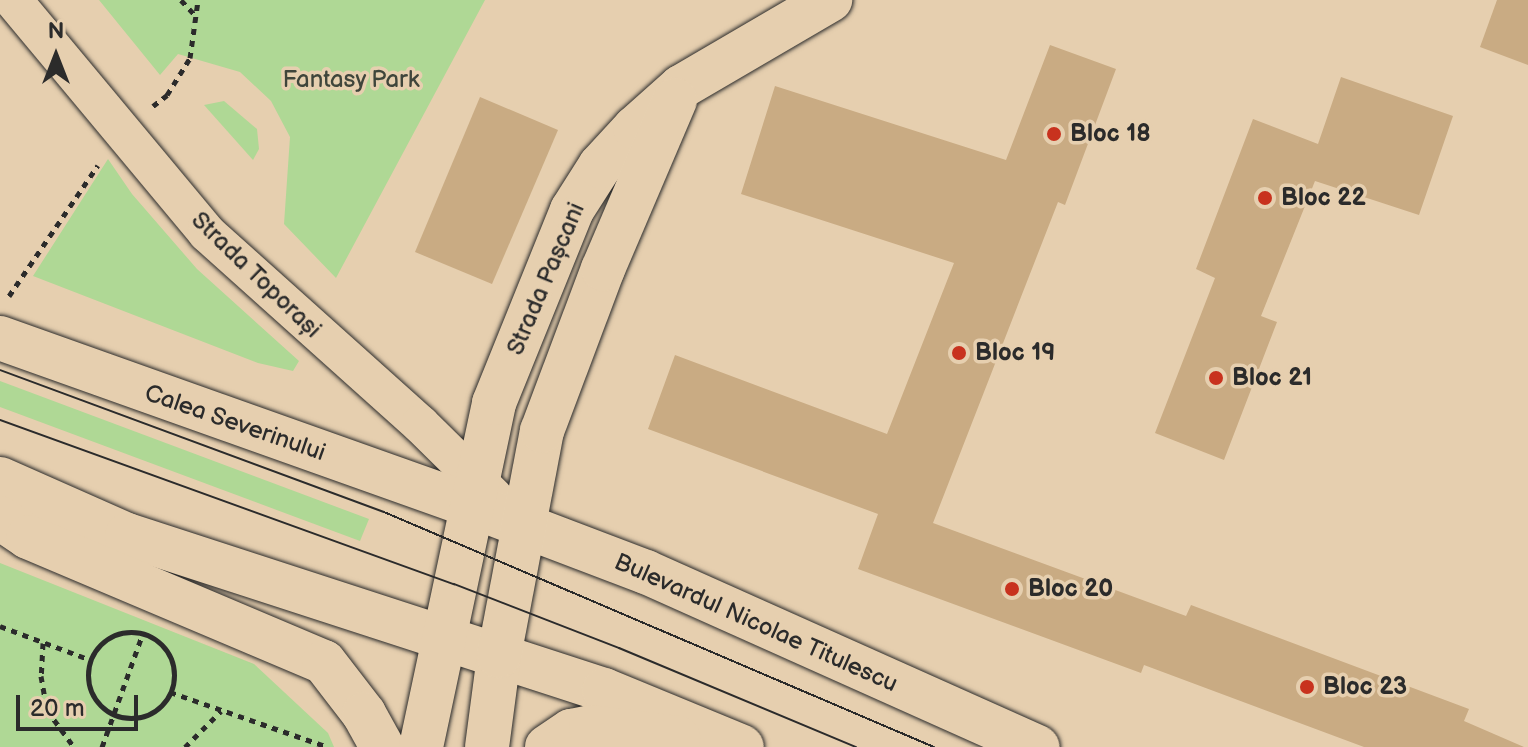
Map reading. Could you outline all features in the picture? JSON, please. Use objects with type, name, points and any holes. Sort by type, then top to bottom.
[{"type":"main road","name":"Strada Pașcani","points":[[421,747],[494,403],[572,210],[600,166],[635,128],[681,87],[830,0]]},
{"type":"main road","name":"Strada Pașcani","points":[[487,747],[499,656],[542,431],[564,365],[681,87]]},
{"type":"main road","name":"Calea Severinului","points":[[4,318],[474,493]]},
{"type":"main road","points":[[0,479],[127,535],[604,690],[741,747]]},
{"type":"main road","name":"Bulevardul Nicolae Titulescu","points":[[474,493],[525,527],[646,572],[1038,747]]},
{"type":"main road","points":[[0,518],[28,537],[324,662],[364,714],[382,747]]},
{"type":"main road","points":[[547,747],[571,731],[591,727],[741,747]]},
{"type":"street","name":"Strada Toporași","points":[[13,0],[207,233],[420,424],[474,493]]},
{"type":"path","points":[[181,0],[196,15]]},
{"type":"path","points":[[4,318],[120,131],[167,95],[190,58],[198,0]]},
{"type":"path","points":[[0,626],[91,660]]},
{"type":"path","points":[[102,747],[143,633]]},
{"type":"path","points":[[143,633],[156,639],[173,661],[170,692],[155,711],[142,716],[115,714],[93,695],[89,681],[91,660],[102,643],[115,635],[143,633]]},
{"type":"path","points":[[43,643],[41,676],[47,710],[74,747]]},
{"type":"path","points":[[170,692],[328,747]]},
{"type":"path","points":[[185,747],[222,711]]},
{"type":"green space","name":"Fantasy Park","points":[[99,0],[485,0],[336,278],[284,224],[290,137],[271,101],[240,72],[178,54],[160,75]]},
{"type":"green space","points":[[224,101],[257,129],[259,149],[253,160],[204,105]]},
{"type":"green space","points":[[108,159],[132,194],[197,269],[299,361],[293,371],[258,363],[33,276]]},
{"type":"green space","points":[[0,381],[369,519],[360,541],[0,407]]},
{"type":"green space","points":[[0,563],[254,664],[328,733],[334,747],[0,747]]},
{"type":"building","points":[[1497,0],[1528,0],[1528,65],[1480,47]]},
{"type":"building","points":[[1050,45],[1116,69],[1065,205],[1058,202],[933,523],[1186,616],[1191,605],[1469,709],[1464,721],[1524,747],[1364,747],[1144,665],[1141,673],[858,569],[878,514],[648,429],[675,355],[887,434],[954,263],[741,194],[775,86],[1006,160]]},
{"type":"building","name":"Bloc 22","points":[[1341,77],[1453,116],[1419,215],[1315,181],[1261,316],[1277,322],[1224,460],[1155,433],[1215,278],[1196,269],[1253,119],[1318,144]]},
{"type":"building","points":[[480,97],[558,130],[492,284],[415,252]]},
{"type":"tram line","points":[[0,370],[384,512],[934,747]]},
{"type":"tram line","points":[[0,420],[454,584],[619,648],[856,747]]},
{"type":"place","name":"Bloc 18","points":[[1054,134]]},
{"type":"place","name":"Bloc 22","points":[[1265,198]]},
{"type":"place","name":"Bloc 19","points":[[959,353]]},
{"type":"place","name":"Bloc 21","points":[[1216,378]]},
{"type":"place","name":"Bloc 20","points":[[1012,589]]},
{"type":"place","name":"Bloc 23","points":[[1307,687]]}]
